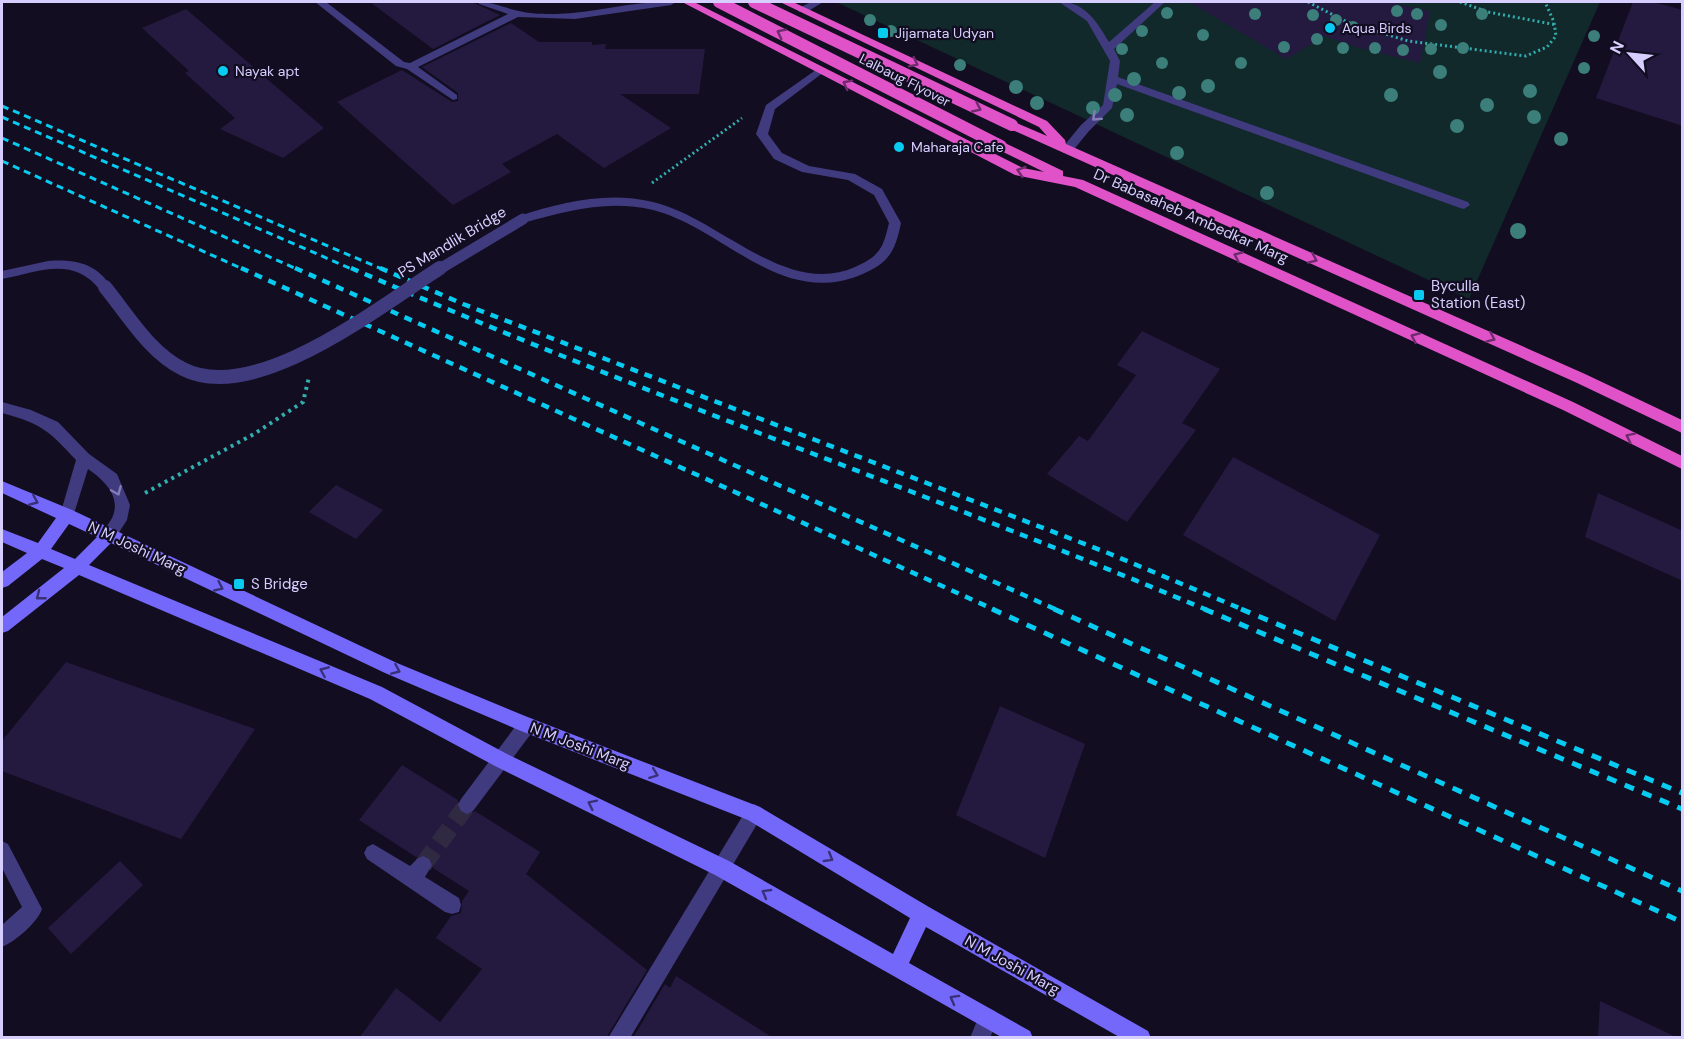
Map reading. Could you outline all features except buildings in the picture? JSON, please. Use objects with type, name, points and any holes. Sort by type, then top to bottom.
[{"type":"highway","name":"Dr Babasaheb Ambedkar Marg","points":[[687,2],[1020,172],[1078,183],[1568,406],[1683,463]]},
{"type":"highway","name":"Lalbaug Flyover","points":[[719,2],[1078,183]]},
{"type":"highway","name":"Lalbaug Flyover","points":[[754,2],[1012,125],[1569,373],[1683,427]]},
{"type":"highway","points":[[785,2],[1043,124],[1067,150]]},
{"type":"main road","name":"N M Joshi Marg","points":[[2,488],[67,515],[391,668],[527,725],[754,813],[922,914],[1142,1038]]},
{"type":"main road","points":[[2,581],[40,552],[67,515]]},
{"type":"main road","points":[[2,535],[376,693],[501,760],[722,867],[1023,1038]]},
{"type":"main road","points":[[2,626],[78,566],[109,535]]},
{"type":"main road","points":[[897,968],[922,914]]},
{"type":"street","points":[[320,2],[400,64],[411,67],[453,97]]},
{"type":"street","points":[[483,2],[504,11],[531,16],[569,16],[671,2]]},
{"type":"street","points":[[803,10],[818,2]]},
{"type":"street","points":[[1064,2],[1091,19],[1115,61],[1108,106],[1085,128],[1067,150]]},
{"type":"street","points":[[1108,49],[1160,2]]},
{"type":"street","points":[[411,67],[518,14]]},
{"type":"street","points":[[766,120],[770,107],[820,70]]},
{"type":"street","points":[[1112,79],[1464,205]]},
{"type":"street","name":"PS Mandlik Bridge","points":[[2,275],[38,266],[70,265],[93,273],[163,356],[196,375],[228,378],[264,370],[316,347],[490,237],[523,219],[570,204],[627,202],[654,206],[682,216],[768,267],[796,275],[832,280],[863,270],[888,250],[896,224],[878,192],[852,177],[806,169],[778,156],[762,134],[766,120]]},
{"type":"street","points":[[2,408],[26,414],[53,426],[84,458],[112,477],[123,505],[119,520],[109,535]]},
{"type":"street","points":[[67,515],[84,458]]},
{"type":"street","points":[[467,805],[527,725]]},
{"type":"street","points":[[618,1038],[754,813]]},
{"type":"street","points":[[2,850],[33,909],[2,937]]},
{"type":"street","points":[[373,853],[417,872],[452,905]]},
{"type":"street","points":[[980,1038],[988,1018]]},
{"type":"path","points":[[1308,2],[1347,22],[1408,41],[1526,56],[1541,52],[1557,35],[1558,25],[1545,2]]},
{"type":"path","points":[[1460,2],[1488,12],[1558,25]]},
{"type":"path","points":[[627,202],[740,118],[766,120]]},
{"type":"path","points":[[123,505],[254,434],[303,402],[316,347]]},
{"type":"green space","points":[[836,2],[1600,2],[1469,299]]},
{"type":"tunnel","points":[[423,865],[467,805]]},
{"type":"railway","points":[[2,106],[384,270]]},
{"type":"railway","points":[[2,117],[354,270]]},
{"type":"railway","points":[[2,138],[299,270]]},
{"type":"railway","points":[[2,161],[245,270]]},
{"type":"railway","points":[[241,268],[995,610]]},
{"type":"railway","points":[[295,268],[1057,610]]},
{"type":"railway","points":[[351,268],[564,357],[1101,566],[1207,610]]},
{"type":"railway","points":[[380,268],[463,304],[1108,553],[1244,610]]},
{"type":"railway","points":[[992,609],[1682,922]]},
{"type":"railway","points":[[1054,609],[1682,891]]},
{"type":"railway","points":[[1204,609],[1682,809]]},
{"type":"railway","points":[[1241,609],[1682,793]]},
{"type":"place","name":"Aqua Birds","points":[[1330,28]]},
{"type":"place","name":"Jijamata Udyan","points":[[883,33]]},
{"type":"place","name":"Nayak apt","points":[[223,71]]},
{"type":"place","name":"Maharaja Cafe","points":[[899,147]]},
{"type":"place","name":"Byculla Station (East)","points":[[1419,295]]},
{"type":"place","name":"S Bridge","points":[[239,584]]}]
